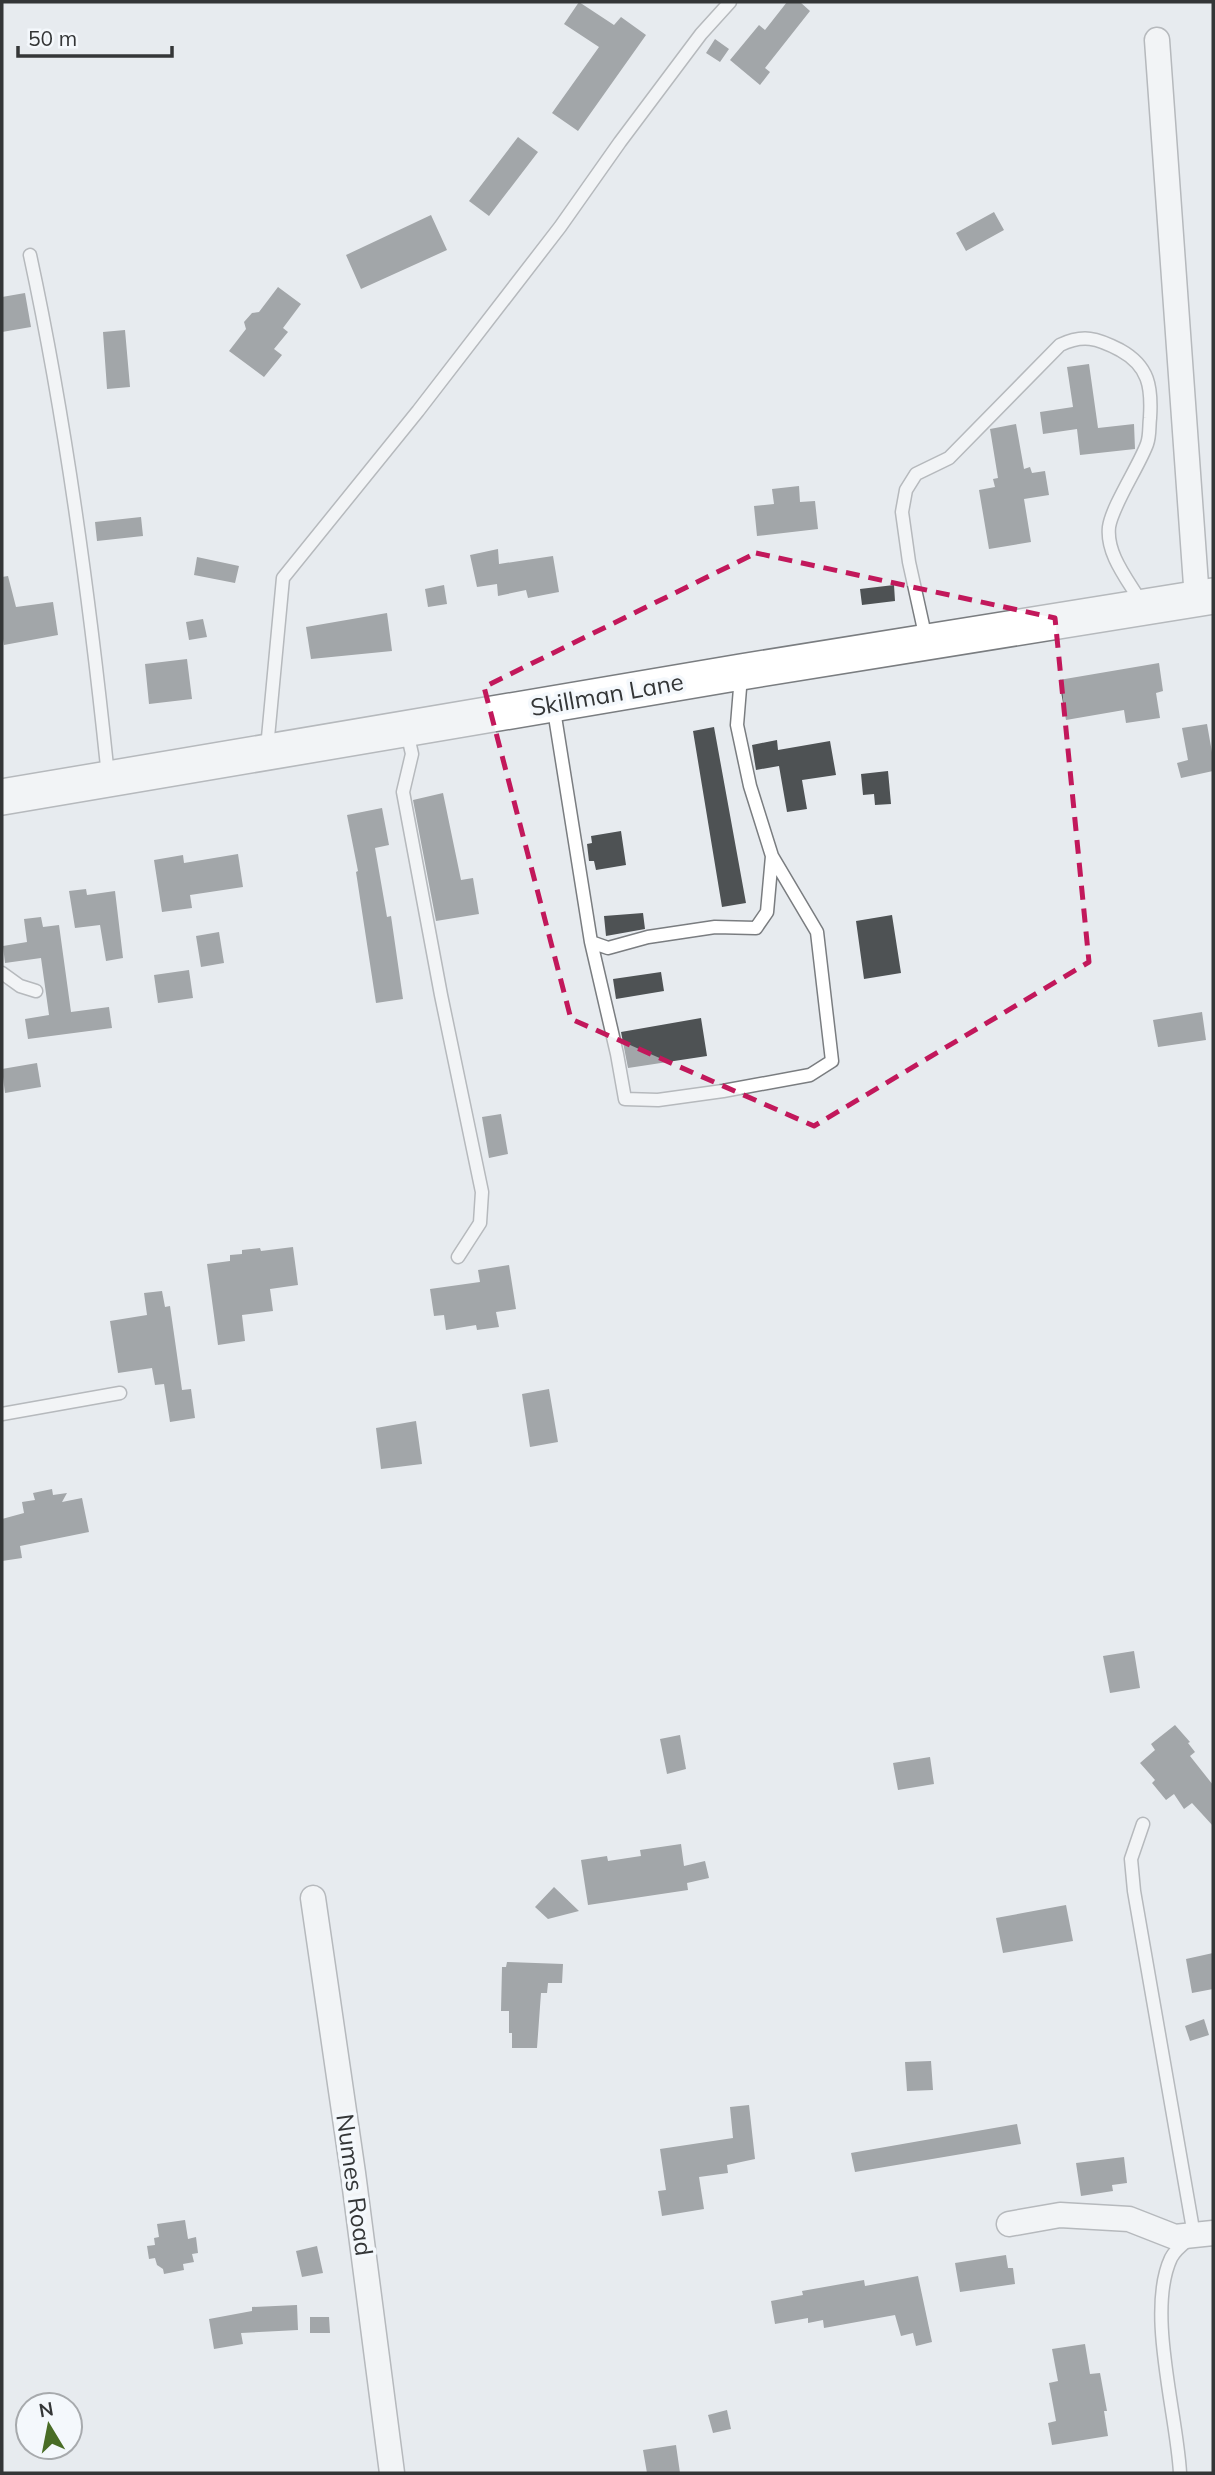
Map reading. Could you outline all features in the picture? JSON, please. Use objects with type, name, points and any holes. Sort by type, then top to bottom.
[{"type":"street","points":[[1157,40],[1205,598]]},
{"type":"street","name":"Skillman Lane","points":[[2,797],[741,672],[1205,598]]},
{"type":"street","name":"Numes Road","points":[[313,1898],[353,2173],[392,2473]]},
{"type":"street","points":[[1009,2224],[1060,2215],[1129,2219],[1175,2237],[1204,2234]]},
{"type":"lane","points":[[267,752],[283,578],[418,411],[560,227],[693,45],[730,2]]},
{"type":"lane","points":[[30,254],[45,324],[75,508],[93,632],[108,779]]},
{"type":"lane","points":[[927,642],[909,562],[902,512],[906,490],[916,474],[949,458],[1060,345],[1075,338],[1101,340],[1128,354],[1141,366],[1149,382],[1151,399],[1148,442],[1109,524],[1109,542],[1116,559],[1144,608]]},
{"type":"lane","points":[[553,704],[591,942],[625,1099],[658,1100],[723,1091],[810,1075],[832,1061],[817,932],[772,856],[750,786],[737,726],[741,672]]},
{"type":"lane","points":[[406,728],[412,754],[402,792],[482,1192],[480,1223],[458,1257]]},
{"type":"lane","points":[[591,942],[608,948],[648,937],[689,931],[756,928],[767,912],[772,856]]},
{"type":"lane","points":[[2,972],[20,986],[36,991]]},
{"type":"lane","points":[[2,1414],[120,1393]]},
{"type":"lane","points":[[1143,1824],[1131,1859],[1134,1891],[1166,2082],[1204,2234],[1171,2256],[1163,2287],[1162,2321],[1179,2446],[1180,2473]]},
{"type":"highlighted area","points":[[756,553],[1055,618],[1089,962],[814,1126],[571,1019],[484,687]]},
{"type":"building","points":[[579,2],[614,25],[621,17],[646,35],[578,131],[552,113],[599,47],[564,24]]},
{"type":"building","points":[[787,2],[800,2],[810,11],[765,68],[770,72],[760,85],[730,60],[759,25],[765,30]]},
{"type":"building","points":[[715,39],[729,49],[720,62],[706,53]]},
{"type":"building","points":[[518,137],[538,152],[489,216],[469,201]]},
{"type":"building","points":[[994,212],[1004,230],[966,251],[956,233]]},
{"type":"building","points":[[431,215],[447,250],[361,289],[346,255]]},
{"type":"building","points":[[278,287],[301,304],[283,328],[288,332],[274,349],[282,355],[264,377],[229,351],[246,329],[244,322],[252,313],[259,312]]},
{"type":"building","points":[[25,293],[31,327],[2,332],[2,297]]},
{"type":"building","points":[[125,330],[130,387],[107,389],[103,332]]},
{"type":"building","points":[[1089,364],[1098,428],[1134,424],[1135,449],[1080,455],[1077,429],[1043,434],[1040,412],[1073,407],[1067,367]]},
{"type":"building","points":[[1016,424],[1024,469],[1030,467],[1032,473],[1045,471],[1049,495],[1024,499],[1031,542],[989,549],[979,490],[995,487],[993,479],[998,478],[990,429]]},
{"type":"building","points":[[799,486],[800,502],[815,501],[818,529],[757,536],[754,506],[774,504],[772,489]]},
{"type":"building","points":[[141,517],[143,536],[97,541],[95,522]]},
{"type":"building","points":[[498,549],[499,564],[553,556],[559,592],[528,598],[526,590],[498,596],[497,584],[477,587],[470,555]]},
{"type":"building","points":[[197,557],[239,566],[235,583],[194,575]]},
{"type":"building","points":[[8,576],[16,607],[53,602],[58,635],[4,645],[2,577]]},
{"type":"building","points":[[444,585],[447,604],[428,607],[425,589]]},
{"type":"building","points":[[894,585],[895,601],[862,605],[860,589]]},
{"type":"building","points":[[387,613],[392,651],[311,659],[306,627]]},
{"type":"building","points":[[203,619],[207,637],[189,640],[186,622]]},
{"type":"building","points":[[187,659],[192,699],[149,704],[145,664]]},
{"type":"building","points":[[1159,663],[1163,691],[1156,693],[1160,718],[1126,723],[1124,710],[1066,720],[1059,680]]},
{"type":"building","points":[[1207,724],[1213,771],[1181,778],[1177,763],[1188,760],[1182,728]]},
{"type":"building","points":[[714,727],[746,903],[722,907],[693,731]]},
{"type":"building","points":[[777,740],[778,750],[830,741],[836,775],[802,780],[807,809],[787,812],[779,766],[756,770],[752,745]]},
{"type":"building","points":[[888,771],[891,804],[875,805],[874,794],[863,795],[861,774]]},
{"type":"building","points":[[443,793],[461,880],[473,878],[479,914],[436,921],[413,800]]},
{"type":"building","points":[[382,808],[389,845],[375,848],[387,917],[391,916],[403,999],[376,1003],[356,872],[358,871],[347,815]]},
{"type":"building","points":[[621,831],[626,865],[596,870],[594,861],[589,861],[587,844],[592,843],[591,836]]},
{"type":"building","points":[[238,854],[243,887],[190,895],[192,908],[162,912],[154,860],[183,855],[184,863]]},
{"type":"building","points":[[86,889],[87,895],[115,891],[123,958],[106,961],[100,925],[75,928],[69,891]]},
{"type":"building","points":[[643,913],[645,929],[606,936],[604,916]]},
{"type":"building","points":[[892,915],[901,973],[864,979],[856,921]]},
{"type":"building","points":[[41,917],[43,927],[59,925],[71,1012],[109,1007],[112,1028],[28,1039],[25,1019],[49,1015],[41,958],[5,963],[3,946],[27,942],[24,919]]},
{"type":"building","points":[[219,932],[224,963],[201,967],[196,936]]},
{"type":"building","points":[[189,970],[193,998],[158,1003],[154,975]]},
{"type":"building","points":[[661,972],[664,991],[616,999],[613,979]]},
{"type":"building","points":[[1202,1012],[1206,1040],[1158,1047],[1153,1020]]},
{"type":"building","points":[[701,1018],[707,1056],[628,1068],[621,1032]]},
{"type":"building","points":[[37,1063],[41,1087],[5,1093],[2,1069]]},
{"type":"building","points":[[501,1114],[508,1154],[489,1158],[482,1117]]},
{"type":"building","points":[[293,1247],[298,1285],[270,1289],[273,1311],[242,1315],[245,1341],[218,1345],[207,1264],[230,1261],[230,1255],[242,1254],[242,1250],[260,1248],[261,1251]]},
{"type":"building","points":[[509,1265],[516,1309],[496,1312],[499,1327],[477,1330],[476,1325],[446,1330],[444,1315],[434,1316],[430,1289],[480,1282],[478,1270]]},
{"type":"building","points":[[162,1291],[165,1307],[170,1306],[182,1390],[191,1389],[195,1418],[170,1422],[164,1384],[155,1385],[152,1368],[118,1373],[110,1321],[147,1315],[144,1293]]},
{"type":"building","points":[[549,1389],[558,1442],[530,1447],[522,1394]]},
{"type":"building","points":[[416,1421],[422,1464],[381,1469],[376,1428]]},
{"type":"building","points":[[52,1489],[53,1495],[67,1493],[62,1502],[82,1498],[89,1532],[20,1546],[22,1558],[2,1561],[2,1519],[24,1513],[22,1502],[35,1500],[33,1493]]},
{"type":"building","points":[[1134,1651],[1140,1688],[1110,1693],[1103,1656]]},
{"type":"building","points":[[1175,1725],[1195,1752],[1190,1756],[1213,1785],[1213,1826],[1192,1803],[1184,1809],[1174,1794],[1166,1800],[1152,1783],[1155,1780],[1140,1763],[1155,1750],[1151,1744]]},
{"type":"building","points":[[680,1735],[686,1769],[667,1774],[660,1739]]},
{"type":"building","points":[[930,1757],[934,1784],[898,1790],[893,1763]]},
{"type":"building","points":[[681,1844],[684,1866],[705,1861],[709,1878],[687,1883],[688,1890],[588,1905],[581,1860],[607,1856],[608,1861],[641,1856],[640,1850]]},
{"type":"building","points":[[554,1887],[579,1911],[548,1919],[535,1907]]},
{"type":"building","points":[[1066,1905],[1073,1941],[1003,1953],[996,1918]]},
{"type":"building","points":[[1213,1953],[1213,1989],[1192,1993],[1186,1959]]},
{"type":"building","points":[[507,1962],[563,1964],[562,1983],[548,1983],[547,1993],[541,1993],[537,2048],[512,2048],[509,2011],[501,2011],[502,1967],[506,1967]]},
{"type":"building","points":[[1204,2019],[1209,2035],[1190,2041],[1185,2026]]},
{"type":"building","points":[[931,2061],[933,2090],[907,2091],[905,2062]]},
{"type":"building","points":[[749,2105],[755,2159],[727,2165],[728,2173],[699,2177],[704,2209],[662,2216],[658,2191],[666,2190],[660,2149],[733,2138],[730,2107]]},
{"type":"building","points":[[1017,2124],[1021,2144],[855,2172],[851,2153]]},
{"type":"building","points":[[1124,2157],[1127,2183],[1112,2185],[1113,2191],[1081,2196],[1076,2163]]},
{"type":"building","points":[[185,2220],[188,2239],[196,2237],[198,2253],[192,2254],[194,2262],[183,2264],[184,2270],[164,2274],[155,2258],[149,2259],[147,2246],[155,2245],[154,2238],[159,2237],[157,2224]]},
{"type":"building","points":[[317,2246],[323,2273],[302,2277],[296,2251]]},
{"type":"building","points":[[1006,2255],[1008,2268],[1013,2268],[1015,2284],[960,2292],[955,2263]]},
{"type":"building","points":[[918,2276],[932,2342],[916,2346],[913,2333],[901,2336],[895,2315],[824,2328],[823,2320],[808,2323],[808,2318],[775,2324],[771,2301],[803,2295],[802,2291],[864,2280],[865,2286]]},
{"type":"building","points":[[297,2305],[298,2330],[241,2333],[243,2344],[214,2349],[209,2319],[252,2311],[252,2307]]},
{"type":"building","points":[[310,2317],[329,2317],[330,2333],[310,2333]]},
{"type":"building","points":[[1085,2344],[1090,2374],[1100,2373],[1107,2411],[1104,2411],[1108,2436],[1052,2445],[1048,2423],[1056,2421],[1049,2383],[1058,2381],[1052,2349]]},
{"type":"building","points":[[727,2410],[731,2429],[713,2433],[708,2415]]},
{"type":"building","points":[[676,2445],[680,2473],[647,2473],[643,2450]]}]
